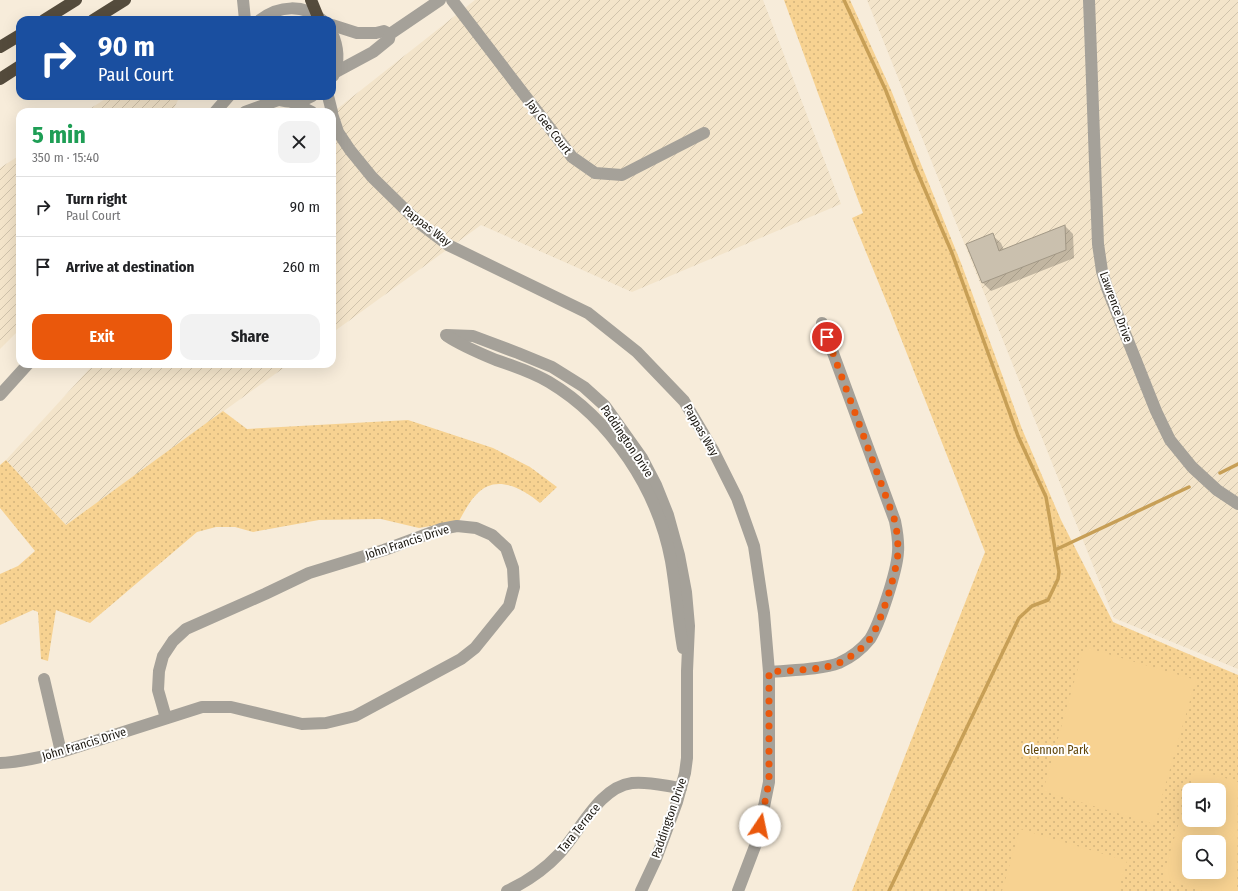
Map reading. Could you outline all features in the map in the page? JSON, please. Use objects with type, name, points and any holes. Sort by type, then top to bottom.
[{"type":"highway","points":[[50,16],[76,0]]},
{"type":"highway","points":[[99,16],[125,0]]},
{"type":"highway","points":[[311,0],[319,16]]},
{"type":"highway","points":[[0,47],[16,37]]},
{"type":"highway","points":[[0,79],[16,69]]},
{"type":"street","points":[[243,0],[245,16]]},
{"type":"street","points":[[284,0],[295,8]]},
{"type":"street","points":[[336,73],[373,52],[389,39],[390,34],[440,0]]},
{"type":"street","name":"Jay Gee Court","points":[[452,0],[572,158],[595,173],[622,175],[704,133]]},
{"type":"street","name":"Lawrence Drive","points":[[1089,0],[1098,244],[1102,271],[1115,308],[1159,418],[1170,440],[1192,467],[1217,490],[1238,504]]},
{"type":"street","points":[[265,16],[281,9],[295,8],[307,11],[316,16]]},
{"type":"street","points":[[336,26],[357,33],[384,31],[390,34]]},
{"type":"street","points":[[336,43],[336,64]]},
{"type":"street","points":[[219,108],[226,100]]},
{"type":"street","points":[[253,108],[270,100]]},
{"type":"street","points":[[283,100],[292,102],[304,108]]},
{"type":"street","points":[[292,102],[302,100]]},
{"type":"street","name":"Pappas Way","points":[[336,131],[372,177],[419,223],[448,245],[588,314],[637,352],[684,402],[713,450],[737,498],[754,546],[764,613],[769,672],[769,782],[757,841],[738,891]]},
{"type":"street","points":[[769,672],[825,667],[850,657],[863,647],[875,630],[896,569],[898,545],[895,521],[822,322]]},
{"type":"street","name":"Paddington Drive","points":[[641,891],[656,859],[677,802],[687,758],[687,671],[689,626],[686,592],[679,555],[668,515],[656,485],[642,458],[605,406],[584,387],[552,367],[473,336],[446,335],[459,344],[494,359],[536,374],[572,397],[596,417],[633,464],[649,494],[671,561],[678,623],[687,671]]},
{"type":"street","points":[[0,395],[24,368]]},
{"type":"street","name":"John Francis Drive","points":[[0,763],[23,761],[61,752],[202,707],[232,707],[302,724],[326,724],[355,716],[461,659],[475,648],[509,606],[514,587],[513,568],[506,548],[492,535],[476,528],[457,526],[441,529],[384,550],[308,573],[186,629],[173,641],[163,656],[159,671],[158,690],[166,718]]},
{"type":"street","points":[[44,679],[61,752]]},
{"type":"street","name":"Tara Terrace","points":[[507,891],[537,873],[558,854],[571,840],[594,807],[619,787],[631,783],[646,783],[681,788]]},
{"type":"shaded area","points":[[475,0],[763,0],[841,204],[632,292],[481,225],[336,330],[336,110]]},
{"type":"shaded area","points":[[867,0],[1238,0],[1238,669],[1114,618]]},
{"type":"shaded area","points":[[104,100],[178,100],[174,108],[91,108]]},
{"type":"shaded area","points":[[16,158],[16,333],[0,349],[0,168]]},
{"type":"shaded area","points":[[90,368],[283,368],[66,525],[6,460]]},
{"type":"green space","name":"Glennon Park","points":[[784,0],[850,0],[891,90],[961,263],[1022,429],[1061,520],[1113,622],[1238,675],[1238,891],[852,891],[985,552],[852,218],[863,213]]},
{"type":"green space","points":[[223,411],[247,429],[408,420],[493,448],[530,467],[557,487],[540,503],[533,497],[517,488],[500,484],[491,485],[483,488],[473,498],[459,521],[419,528],[381,519],[319,520],[253,532],[235,527],[216,527],[197,532],[90,623],[56,610],[48,661],[41,659],[38,612],[33,610],[0,625],[0,574],[18,566],[35,551],[0,508],[0,465],[6,460],[66,525]]},
{"type":"green space","points":[[1084,647],[1196,680],[1154,824],[1043,791]]},
{"type":"green space","points":[[1195,769],[1238,782],[1237,891],[1202,891],[1162,879],[1182,812],[1182,827],[1226,827],[1226,783],[1191,783]]},
{"type":"green space","points":[[1020,829],[1127,861],[1118,891],[1002,891]]},
{"type":"building","points":[[1065,225],[1066,250],[982,283],[966,244],[993,233],[999,251]]},
{"type":"waterway","points":[[844,0],[886,91],[916,169],[952,253],[1018,436],[1046,497],[1059,572],[1058,579],[1048,600],[1032,606],[1019,618],[889,891]]},
{"type":"waterway","points":[[1220,473],[1238,464]]},
{"type":"waterway","points":[[1055,550],[1189,487]]},
{"type":"route","points":[[760,826],[769,782],[769,672],[825,667],[850,657],[863,647],[875,630],[896,569],[898,537],[895,521],[827,337]]}]
